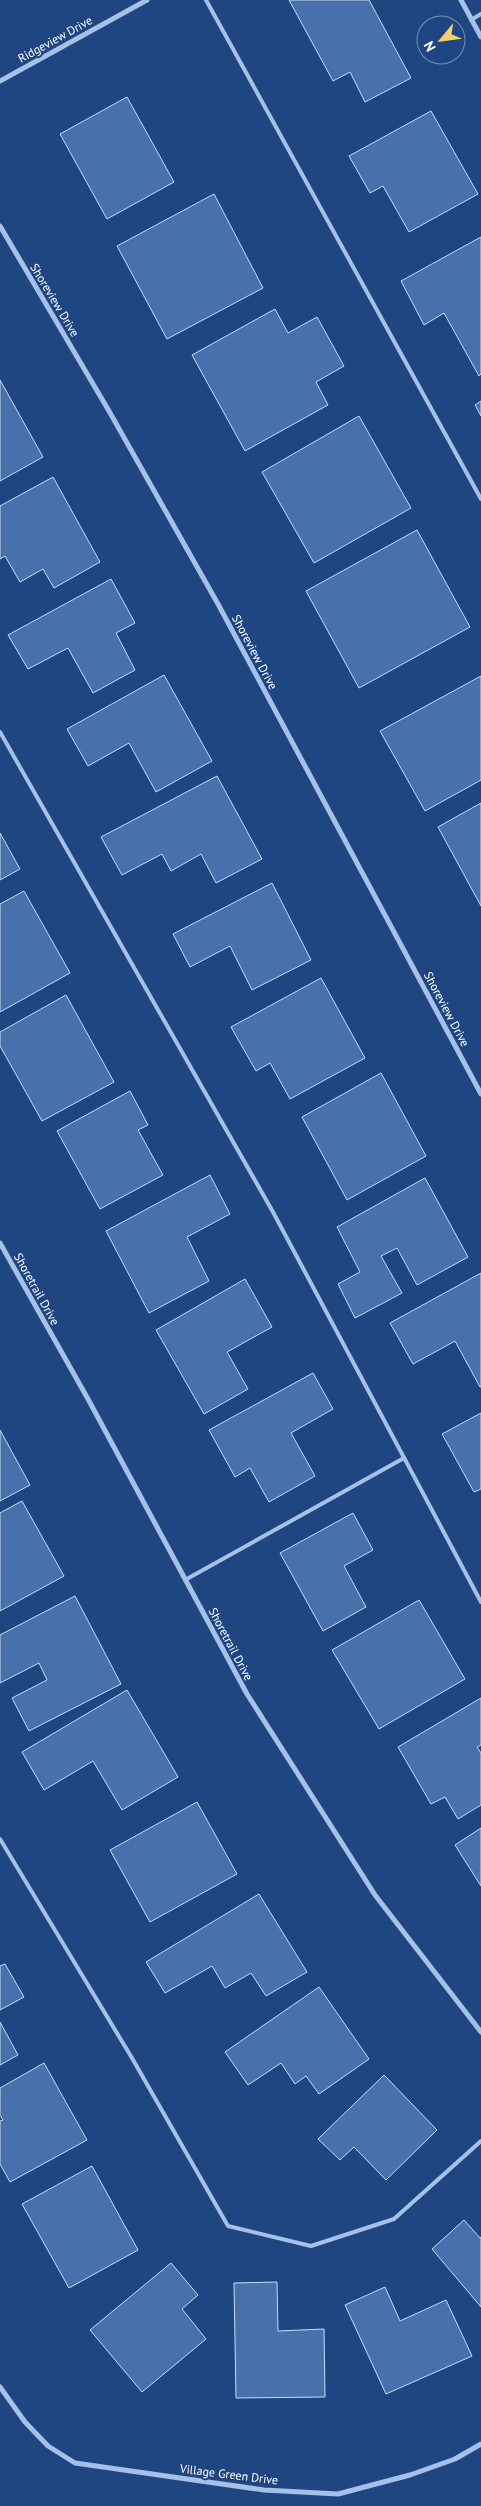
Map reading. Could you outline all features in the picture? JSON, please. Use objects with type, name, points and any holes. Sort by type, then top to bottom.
[{"type":"street","name":"Ridgeview Drive","points":[[0,81],[147,0]]},
{"type":"street","points":[[461,0],[481,37]]},
{"type":"street","name":"Shoreview Drive","points":[[0,226],[110,411],[218,604],[481,1094]]},
{"type":"street","name":"Shoretrail Drive","points":[[0,1243],[247,1694],[374,1895],[460,2008],[481,2032]]},
{"type":"street","name":"Village Green Drive","points":[[0,2387],[25,2422],[48,2446],[76,2463],[264,2490],[338,2494],[410,2475],[455,2459],[481,2444]]},
{"type":"lane","points":[[206,0],[481,499]]},
{"type":"lane","points":[[471,20],[481,14]]},
{"type":"lane","points":[[0,732],[273,1212],[481,1602]]},
{"type":"lane","points":[[185,1580],[404,1458]]},
{"type":"lane","points":[[0,1839],[132,2058],[228,2226],[312,2246],[394,2219],[481,2141]]},
{"type":"building","points":[[289,0],[369,0],[411,78],[365,102],[350,72],[333,81]]},
{"type":"building","points":[[127,97],[174,182],[107,219],[60,134]]},
{"type":"building","points":[[431,111],[478,194],[409,232],[383,186],[370,193],[349,156]]},
{"type":"building","points":[[214,194],[263,288],[167,339],[117,246]]},
{"type":"building","points":[[481,237],[481,374],[479,376],[444,313],[424,325],[401,281]]},
{"type":"building","points":[[275,309],[288,333],[317,317],[344,366],[316,382],[328,405],[245,451],[192,355]]},
{"type":"building","points":[[0,380],[43,457],[0,481]]},
{"type":"building","points":[[481,401],[481,416],[475,405]]},
{"type":"building","points":[[359,416],[411,508],[314,563],[262,472]]},
{"type":"building","points":[[53,477],[100,562],[54,588],[43,569],[20,582],[5,556],[0,559],[0,506]]},
{"type":"building","points":[[417,530],[470,627],[359,688],[306,591]]},
{"type":"building","points":[[111,579],[135,623],[116,633],[135,670],[93,693],[68,648],[28,669],[8,635]]},
{"type":"building","points":[[164,675],[212,761],[156,792],[129,743],[88,766],[67,729]]},
{"type":"building","points":[[481,676],[481,780],[425,811],[380,731]]},
{"type":"building","points":[[217,776],[262,859],[216,883],[201,854],[171,871],[162,854],[122,875],[101,837]]},
{"type":"building","points":[[481,803],[481,906],[438,827]]},
{"type":"building","points":[[0,833],[20,869],[0,880]]},
{"type":"building","points":[[272,883],[311,960],[252,990],[230,946],[190,967],[173,934]]},
{"type":"building","points":[[24,891],[70,973],[0,1012],[0,904]]},
{"type":"building","points":[[321,978],[365,1058],[290,1099],[270,1063],[256,1071],[231,1027]]},
{"type":"building","points":[[66,995],[114,1082],[42,1121],[0,1046],[0,1032]]},
{"type":"building","points":[[381,1073],[426,1156],[347,1200],[302,1117]]},
{"type":"building","points":[[130,1091],[148,1125],[138,1130],[163,1175],[100,1209],[57,1131]]},
{"type":"building","points":[[210,1175],[230,1214],[187,1237],[209,1281],[149,1313],[106,1231]]},
{"type":"building","points":[[425,1178],[468,1257],[417,1285],[397,1248],[381,1256],[402,1293],[355,1318],[338,1284],[360,1272],[337,1227]]},
{"type":"building","points":[[481,1273],[480,1387],[455,1341],[413,1364],[390,1323]]},
{"type":"building","points":[[245,1279],[272,1327],[227,1352],[248,1389],[204,1414],[156,1330]]},
{"type":"building","points":[[313,1373],[333,1409],[291,1433],[315,1476],[269,1502],[250,1468],[235,1477],[209,1430]]},
{"type":"building","points":[[481,1413],[481,1489],[474,1492],[442,1434]]},
{"type":"building","points":[[0,1430],[30,1485],[0,1501]]},
{"type":"building","points":[[22,1501],[64,1576],[0,1611],[0,1513]]},
{"type":"building","points":[[353,1513],[373,1550],[344,1566],[366,1607],[323,1631],[280,1553]]},
{"type":"building","points":[[75,1596],[121,1684],[29,1731],[12,1698],[47,1680],[39,1663],[0,1683],[0,1635]]},
{"type":"building","points":[[419,1600],[465,1679],[379,1729],[332,1650]]},
{"type":"building","points":[[127,1690],[178,1777],[122,1810],[93,1761],[44,1790],[22,1752]]},
{"type":"building","points":[[481,1698],[481,1745],[477,1747],[481,1753],[481,1805],[458,1819],[445,1797],[431,1804],[398,1747]]},
{"type":"building","points":[[197,1802],[237,1874],[150,1922],[110,1850]]},
{"type":"building","points":[[481,1828],[481,1886],[455,1845]]},
{"type":"building","points":[[259,1894],[307,1972],[266,1996],[251,1973],[225,1988],[212,1966],[165,1993],[146,1962]]},
{"type":"building","points":[[5,1964],[24,1997],[0,2010],[0,1966]]},
{"type":"building","points":[[319,1987],[369,2059],[319,2094],[306,2076],[295,2084],[281,2063],[248,2085],[225,2052]]},
{"type":"building","points":[[0,2022],[18,2055],[0,2065]]},
{"type":"building","points":[[44,2063],[87,2140],[10,2182],[0,2164],[0,2121],[3,2120],[0,2115],[0,2088]]},
{"type":"building","points":[[384,2075],[437,2130],[386,2180],[354,2147],[340,2160],[318,2139]]},
{"type":"building","points":[[92,2166],[138,2250],[69,2288],[22,2204]]},
{"type":"building","points":[[464,2220],[481,2237],[481,2307],[432,2249]]},
{"type":"building","points":[[171,2263],[198,2295],[182,2309],[206,2339],[142,2392],[90,2330]]},
{"type":"building","points":[[277,2282],[278,2331],[324,2329],[325,2397],[236,2398],[234,2283]]},
{"type":"building","points":[[385,2287],[400,2321],[446,2300],[472,2356],[386,2394],[345,2305]]}]
